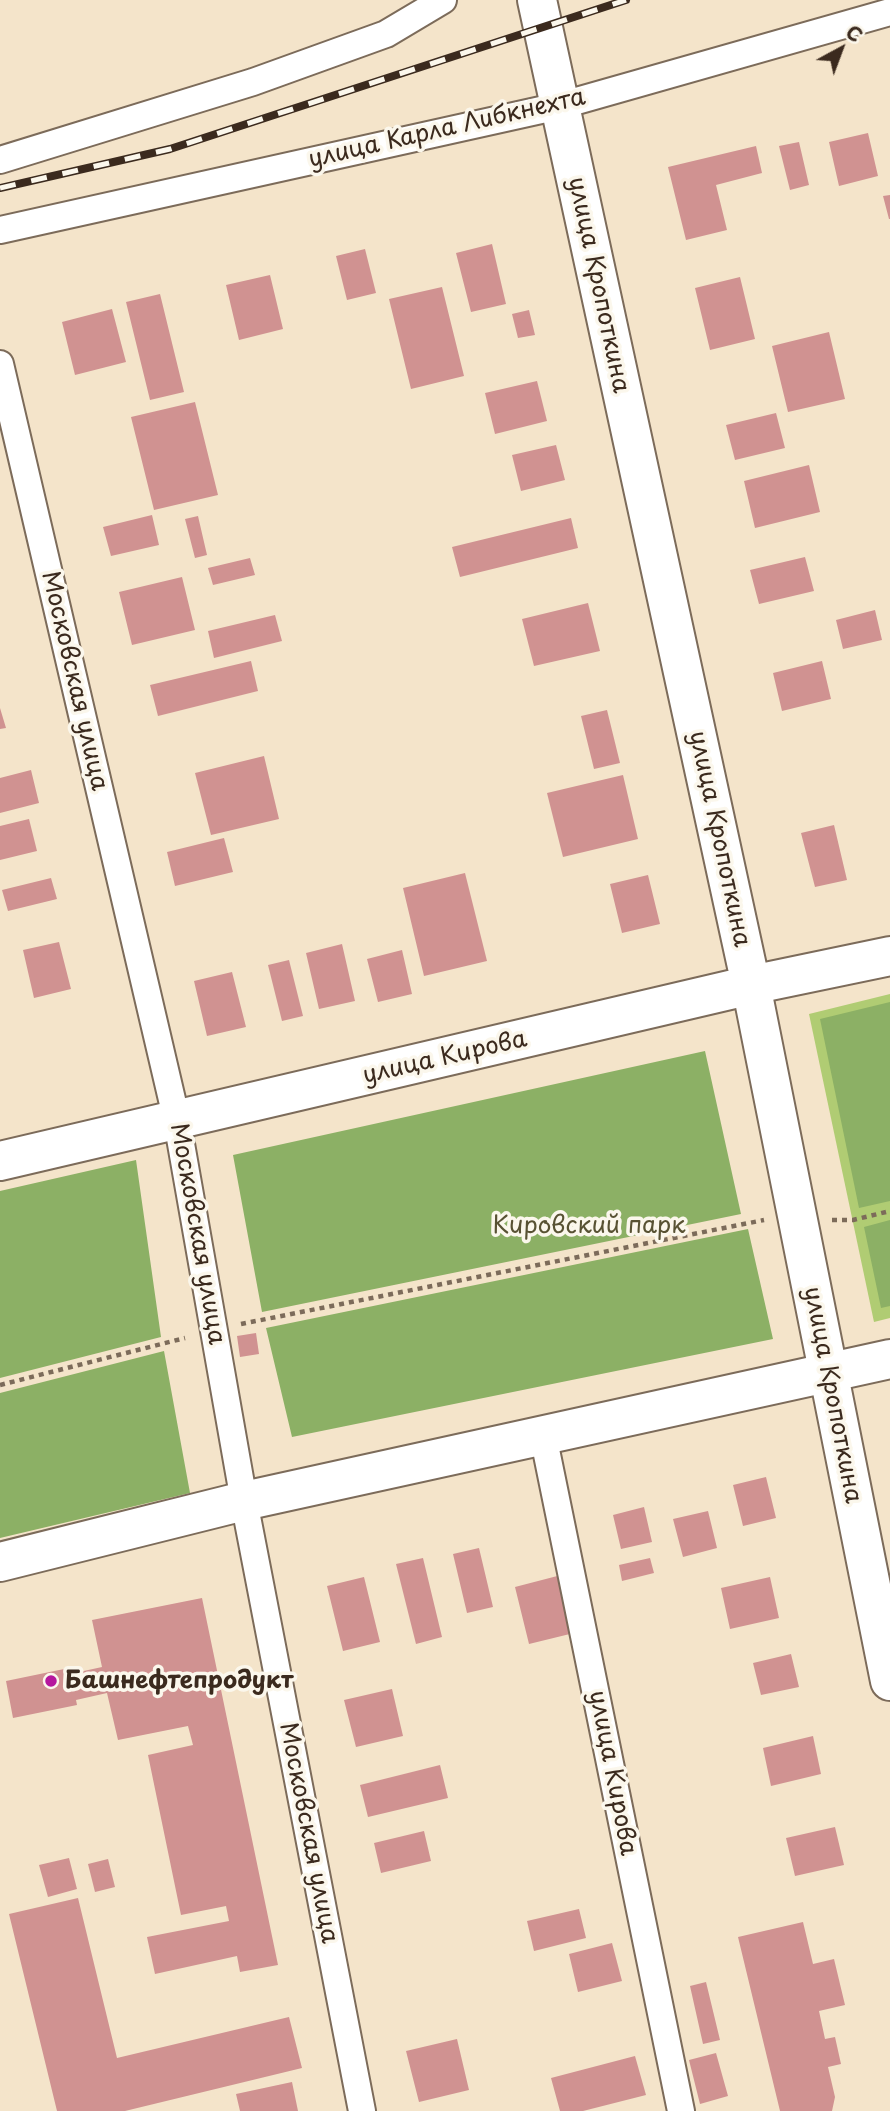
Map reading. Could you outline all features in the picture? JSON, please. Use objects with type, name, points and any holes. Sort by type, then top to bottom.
[{"type":"main road","name":"улица Кропоткина","points":[[537,0],[751,985],[890,1681]]},
{"type":"main road","name":"улица Кирова","points":[[0,1161],[177,1122],[751,985],[890,956]]},
{"type":"main road","points":[[0,1562],[244,1501],[890,1359]]},
{"type":"street","points":[[0,160],[253,82],[374,38],[443,0]]},
{"type":"street","name":"улица Карла Либкнехта","points":[[0,230],[559,106],[890,12]]},
{"type":"street","name":"Московская улица","points":[[0,364],[177,1122],[244,1501],[362,2111]]},
{"type":"street","name":"улица Кирова","points":[[543,1435],[681,2111]]},
{"type":"path","points":[[853,1220],[890,1211]]},
{"type":"path","points":[[0,1385],[214,1331],[754,1220]]},
{"type":"green space","points":[[890,994],[890,1318],[874,1322],[809,1014]]},
{"type":"green space","points":[[890,1002],[890,1201],[859,1208],[820,1019]]},
{"type":"green space","name":"Кировский парк","points":[[705,1051],[741,1214],[262,1312],[233,1155]]},
{"type":"green space","points":[[136,1160],[161,1337],[0,1378],[0,1191]]},
{"type":"green space","points":[[890,1220],[890,1306],[881,1308],[864,1227]]},
{"type":"green space","points":[[748,1229],[773,1339],[292,1437],[266,1328]]},
{"type":"green space","points":[[164,1351],[190,1493],[0,1538],[0,1393]]},
{"type":"building","points":[[868,133],[878,176],[839,186],[829,142]]},
{"type":"building","points":[[799,142],[809,185],[790,190],[779,146]]},
{"type":"building","points":[[756,146],[762,173],[716,185],[727,230],[686,240],[668,167]]},
{"type":"building","points":[[890,195],[890,219],[889,219],[883,196]]},
{"type":"building","points":[[492,244],[506,304],[471,312],[456,253]]},
{"type":"building","points":[[365,249],[376,293],[347,300],[336,256]]},
{"type":"building","points":[[270,275],[283,329],[239,340],[226,285]]},
{"type":"building","points":[[740,277],[755,339],[710,350],[695,288]]},
{"type":"building","points":[[442,287],[464,376],[411,389],[389,299]]},
{"type":"building","points":[[160,294],[184,392],[150,400],[126,302]]},
{"type":"building","points":[[112,309],[126,362],[75,375],[62,322]]},
{"type":"building","points":[[529,310],[535,335],[518,338],[512,314]]},
{"type":"building","points":[[829,332],[845,399],[788,412],[772,346]]},
{"type":"building","points":[[537,381],[547,421],[495,434],[485,393]]},
{"type":"building","points":[[195,402],[218,495],[154,510],[131,417]]},
{"type":"building","points":[[776,413],[785,448],[735,460],[726,425]]},
{"type":"building","points":[[556,445],[565,480],[521,491],[512,455]]},
{"type":"building","points":[[809,465],[820,512],[755,528],[744,481]]},
{"type":"building","points":[[152,515],[159,545],[111,556],[103,527]]},
{"type":"building","points":[[198,516],[207,555],[195,558],[185,519]]},
{"type":"building","points":[[571,518],[578,548],[460,577],[452,547]]},
{"type":"building","points":[[805,557],[814,591],[759,604],[750,570]]},
{"type":"building","points":[[250,558],[255,575],[213,585],[208,568]]},
{"type":"building","points":[[182,577],[195,630],[132,645],[119,592]]},
{"type":"building","points":[[588,603],[600,651],[534,666],[522,619]]},
{"type":"building","points":[[875,610],[882,640],[843,649],[836,620]]},
{"type":"building","points":[[275,615],[282,641],[214,658],[208,631]]},
{"type":"building","points":[[251,661],[258,691],[158,716],[150,685]]},
{"type":"building","points":[[822,661],[831,699],[782,711],[773,673]]},
{"type":"building","points":[[0,708],[6,728],[0,729]]},
{"type":"building","points":[[607,710],[620,763],[594,769],[581,716]]},
{"type":"building","points":[[264,756],[279,819],[211,835],[195,773]]},
{"type":"building","points":[[31,770],[39,803],[0,813],[0,778]]},
{"type":"building","points":[[623,775],[638,839],[563,857],[547,793]]},
{"type":"building","points":[[29,819],[37,851],[0,860],[0,826]]},
{"type":"building","points":[[834,825],[847,880],[815,887],[801,833]]},
{"type":"building","points":[[224,838],[233,872],[175,886],[167,852]]},
{"type":"building","points":[[465,873],[487,961],[424,976],[403,888]]},
{"type":"building","points":[[648,875],[660,924],[622,933],[610,884]]},
{"type":"building","points":[[51,878],[57,899],[8,911],[2,890]]},
{"type":"building","points":[[59,942],[71,989],[34,998],[23,950]]},
{"type":"building","points":[[342,944],[355,1001],[319,1009],[306,953]]},
{"type":"building","points":[[402,950],[412,994],[378,1002],[367,959]]},
{"type":"building","points":[[289,960],[303,1016],[282,1021],[268,965]]},
{"type":"building","points":[[232,972],[246,1027],[207,1036],[194,981]]},
{"type":"building","points":[[256,1333],[259,1354],[240,1357],[237,1336]]},
{"type":"building","points":[[766,1477],[776,1518],[743,1526],[733,1485]]},
{"type":"building","points":[[644,1507],[652,1542],[621,1549],[613,1515]]},
{"type":"building","points":[[708,1511],[717,1548],[683,1557],[673,1519]]},
{"type":"building","points":[[479,1548],[493,1607],[467,1613],[453,1554]]},
{"type":"building","points":[[423,1558],[442,1637],[416,1644],[396,1564]]},
{"type":"building","points":[[650,1558],[654,1573],[622,1581],[619,1565]]},
{"type":"building","points":[[565,1574],[578,1632],[529,1644],[515,1587]]},
{"type":"building","points":[[364,1577],[380,1642],[343,1651],[327,1586]]},
{"type":"building","points":[[770,1577],[779,1618],[730,1629],[721,1588]]},
{"type":"building","points":[[202,1598],[278,1965],[240,1972],[237,1956],[155,1974],[147,1937],[229,1921],[226,1906],[181,1915],[148,1755],[193,1745],[188,1726],[118,1740],[107,1693],[76,1700],[77,1705],[13,1718],[6,1681],[69,1668],[70,1674],[102,1667],[92,1620]]},
{"type":"building","points":[[791,1654],[799,1687],[761,1695],[753,1663]]},
{"type":"building","points":[[392,1689],[403,1736],[356,1747],[344,1700]]},
{"type":"building","points":[[813,1736],[821,1774],[771,1786],[763,1748]]},
{"type":"building","points":[[440,1765],[448,1798],[368,1817],[360,1785]]},
{"type":"building","points":[[835,1827],[844,1865],[795,1876],[786,1838]]},
{"type":"building","points":[[424,1831],[431,1861],[381,1873],[374,1843]]},
{"type":"building","points":[[69,1858],[77,1889],[48,1897],[39,1865]]},
{"type":"building","points":[[108,1859],[115,1887],[95,1892],[88,1864]]},
{"type":"building","points":[[78,1898],[117,2058],[289,2017],[302,2068],[125,2111],[57,2111],[9,1914]]},
{"type":"building","points":[[579,1909],[586,1938],[534,1951],[527,1921]]},
{"type":"building","points":[[803,1922],[813,1964],[834,1959],[845,2005],[819,2011],[825,2039],[835,2037],[841,2064],[828,2067],[835,2097],[832,2111],[780,2111],[738,1937]]},
{"type":"building","points":[[612,1943],[622,1981],[578,1992],[569,1954]]},
{"type":"building","points":[[706,1982],[720,2040],[703,2044],[690,1986]]},
{"type":"building","points":[[457,2039],[469,2090],[419,2102],[406,2051]]},
{"type":"building","points":[[716,2053],[728,2096],[700,2104],[689,2060]]},
{"type":"building","points":[[635,2056],[646,2095],[583,2111],[560,2111],[551,2078]]},
{"type":"building","points":[[292,2082],[298,2111],[240,2111],[236,2094]]},
{"type":"railway","points":[[0,188],[170,149],[626,0]]},
{"type":"place","name":"Башнефтепродукт","points":[[51,1681]]}]
